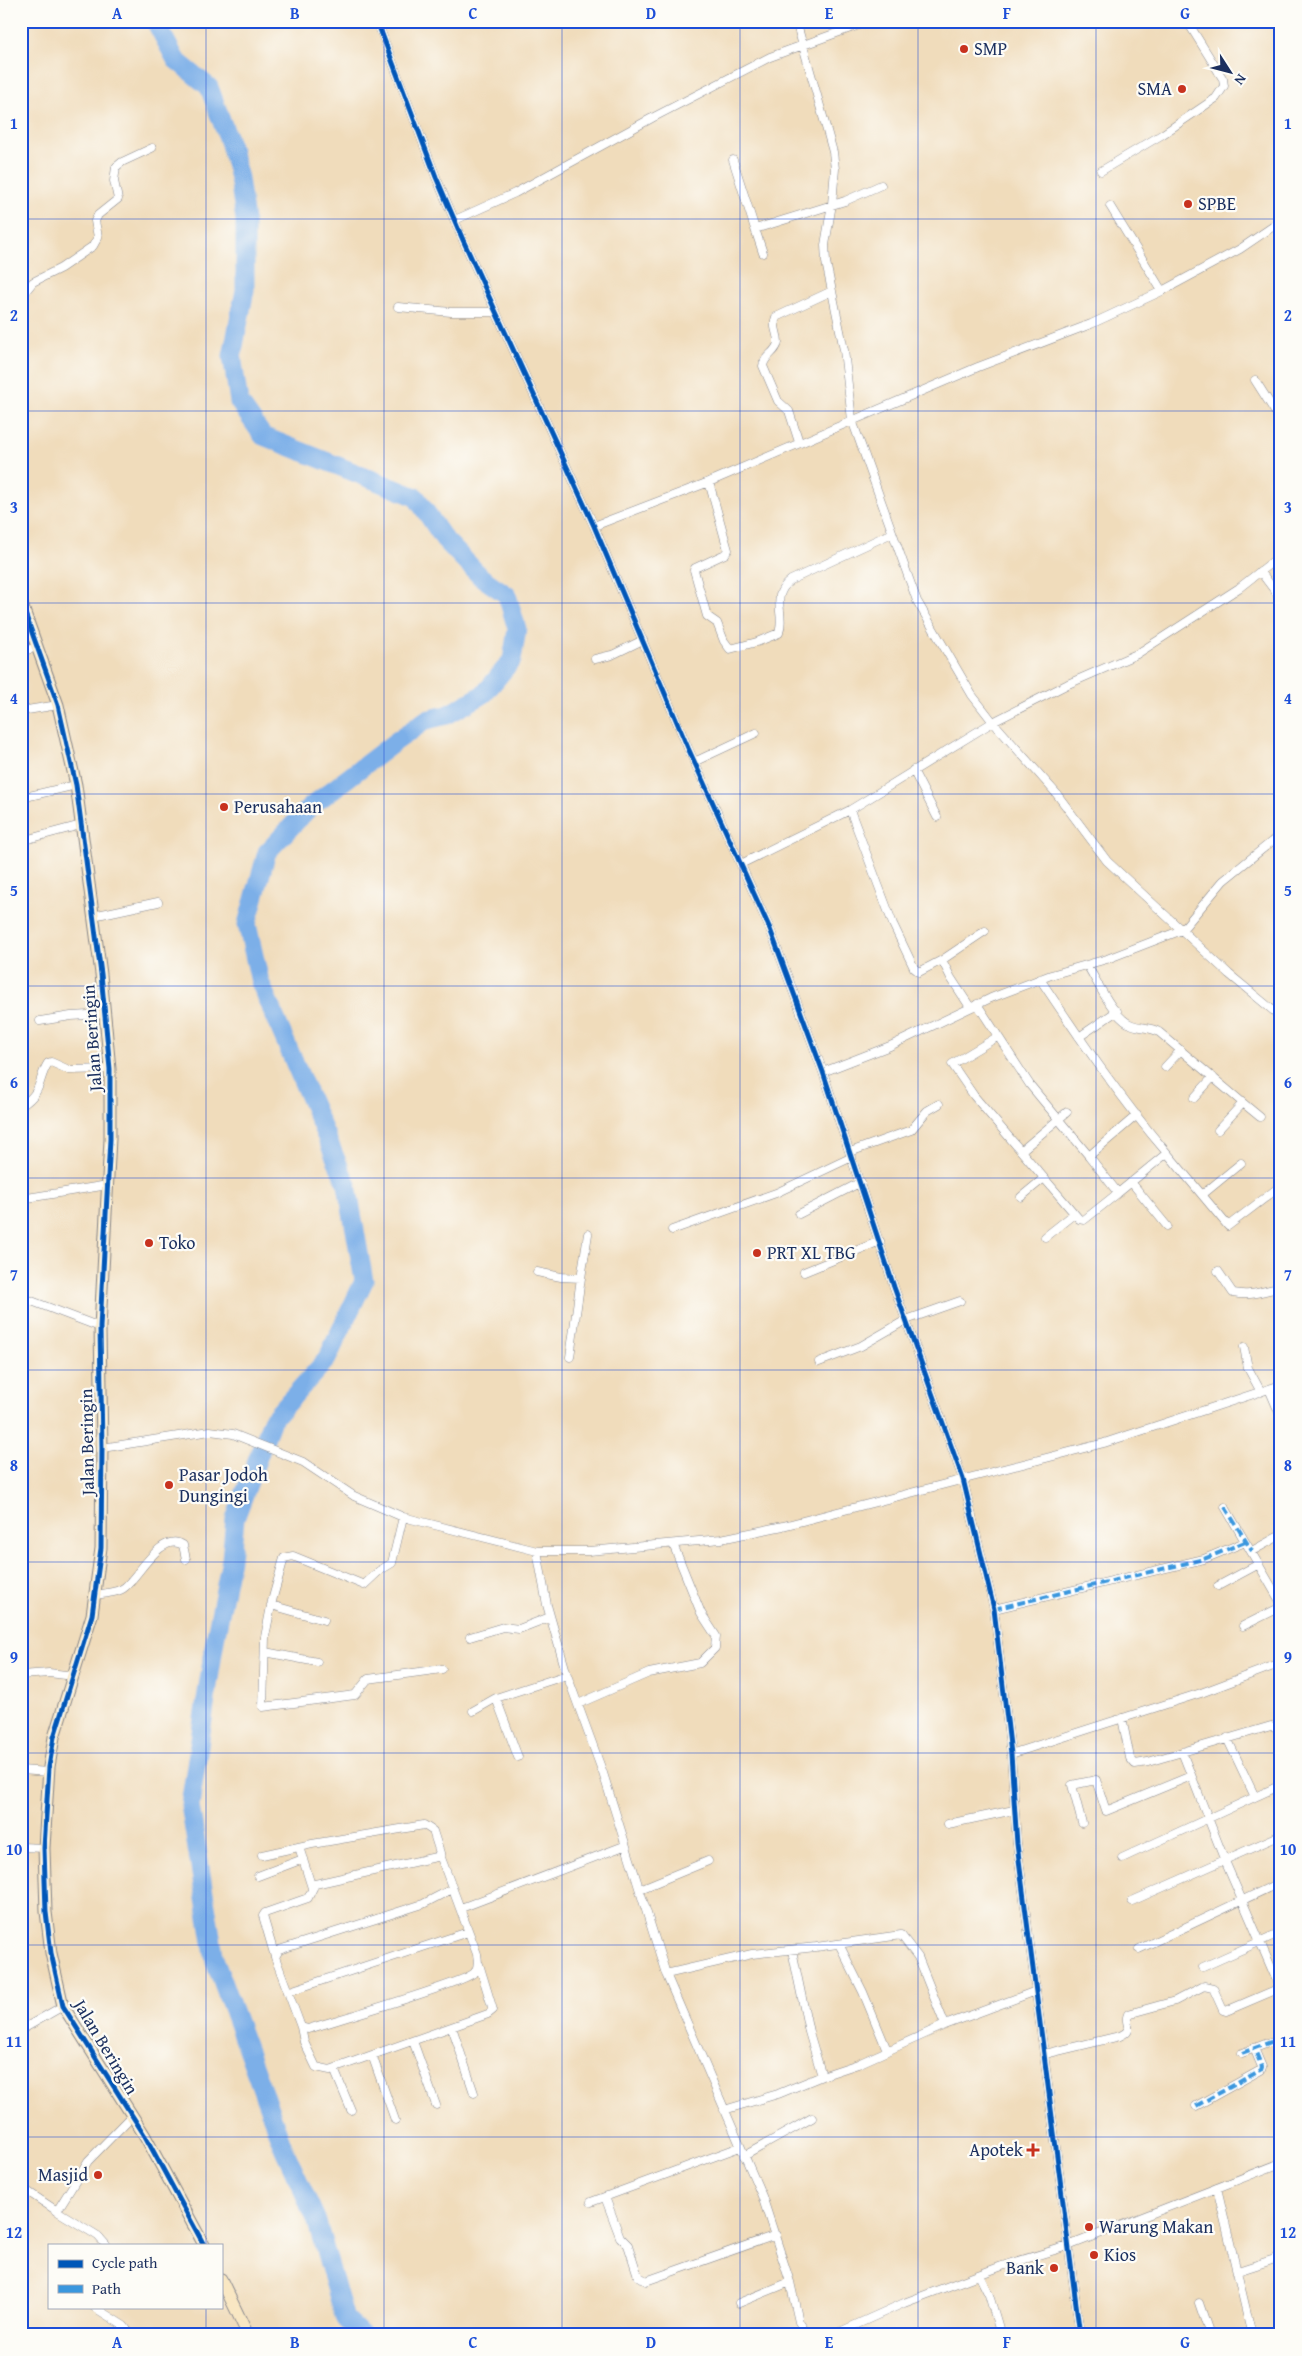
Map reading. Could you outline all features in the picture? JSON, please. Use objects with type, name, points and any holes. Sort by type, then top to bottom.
[{"type":"street","points":[[377,21],[436,177],[495,312],[594,526],[694,762],[770,929],[823,1072],[906,1320],[963,1480],[994,1609],[1010,1754],[1014,1810],[1080,2335]]},
{"type":"street","points":[[796,21],[833,152],[835,169],[832,204],[825,245],[844,350],[852,420],[917,600],[972,695],[992,722],[1056,793],[1107,861],[1229,974],[1281,1017]]},
{"type":"street","points":[[455,220],[515,193],[718,83],[770,57],[870,21]]},
{"type":"street","points":[[1101,171],[1162,134],[1216,98],[1221,92],[1224,79],[1187,21]]},
{"type":"street","points":[[21,296],[33,282],[61,268],[93,246],[98,237],[96,221],[98,215],[118,199],[114,181],[116,167],[122,162],[152,148]]},
{"type":"street","points":[[732,160],[763,253]]},
{"type":"street","points":[[755,229],[860,195],[881,185]]},
{"type":"street","points":[[1110,206],[1162,291]]},
{"type":"street","points":[[594,526],[708,482],[986,364],[1091,324],[1162,291],[1240,249],[1281,221]]},
{"type":"street","points":[[799,442],[789,410],[778,401],[763,362],[776,348],[778,342],[774,324],[776,317],[832,291]]},
{"type":"street","points":[[398,307],[451,312],[495,312]]},
{"type":"street","points":[[1255,380],[1281,421]]},
{"type":"street","points":[[708,482],[728,544],[728,550],[725,554],[694,570],[707,616],[717,623],[724,641],[730,649],[757,642],[779,633],[780,596],[784,586],[791,580],[892,533]]},
{"type":"street","points":[[741,864],[850,810],[992,722],[1068,684],[1137,654],[1239,588],[1281,555]]},
{"type":"street","points":[[1260,571],[1281,599]]},
{"type":"street","name":"Jalan Beringin","points":[[21,602],[58,705],[76,785],[94,916],[110,1069],[110,1139],[100,1327],[101,1548],[96,1595],[74,1676],[54,1737],[48,1772],[44,1848],[46,1912],[51,1953],[63,2006],[132,2116],[188,2212],[204,2244]]},
{"type":"street","points":[[595,659],[612,655],[643,640]]},
{"type":"street","points":[[21,652],[37,648]]},
{"type":"street","points":[[21,711],[58,705]]},
{"type":"street","points":[[694,762],[756,733]]},
{"type":"street","points":[[913,770],[937,817]]},
{"type":"street","points":[[21,798],[76,785]]},
{"type":"street","points":[[850,810],[893,924],[914,968],[919,972],[942,960],[985,931]]},
{"type":"street","points":[[21,841],[81,825]]},
{"type":"street","points":[[823,1072],[890,1046],[974,1005],[1040,979],[1107,960],[1182,930],[1223,882],[1281,835]]},
{"type":"street","points":[[94,916],[158,902]]},
{"type":"street","points":[[942,960],[951,978],[983,1015],[1058,1120],[1118,1193]]},
{"type":"street","points":[[1087,965],[1116,1011],[1129,1024],[1151,1027],[1181,1050],[1260,1118]]},
{"type":"street","points":[[1040,979],[1115,1089],[1225,1225],[1229,1226],[1278,1188]]},
{"type":"street","points":[[1079,1036],[1116,1011]]},
{"type":"street","points":[[40,1021],[71,1016],[105,1014]]},
{"type":"street","points":[[997,1037],[952,1064],[974,1096],[1079,1220],[1084,1220],[1167,1152]]},
{"type":"street","points":[[1165,1066],[1181,1050]]},
{"type":"street","points":[[21,1106],[29,1101],[41,1086],[48,1063],[51,1062],[69,1070],[110,1069]]},
{"type":"street","points":[[1194,1098],[1213,1077]]},
{"type":"street","points":[[1218,1130],[1242,1103]]},
{"type":"street","points":[[672,1230],[776,1193],[851,1155],[911,1130],[927,1111],[938,1104]]},
{"type":"street","points":[[1021,1151],[1067,1112]]},
{"type":"street","points":[[1088,1156],[1137,1115]]},
{"type":"street","points":[[1202,1195],[1241,1163]]},
{"type":"street","points":[[1021,1196],[1044,1178]]},
{"type":"street","points":[[799,1214],[860,1182]]},
{"type":"street","points":[[1131,1182],[1167,1226]]},
{"type":"street","points":[[21,1199],[108,1185]]},
{"type":"street","points":[[1045,1237],[1074,1214]]},
{"type":"street","points":[[570,1357],[580,1278],[588,1234]]},
{"type":"street","points":[[804,1272],[880,1242]]},
{"type":"street","points":[[1218,1271],[1233,1293],[1248,1296],[1267,1289],[1281,1288]]},
{"type":"street","points":[[537,1272],[561,1277],[580,1278]]},
{"type":"street","points":[[21,1297],[100,1327]]},
{"type":"street","points":[[819,1362],[861,1346],[906,1320],[960,1301]]},
{"type":"street","points":[[1244,1347],[1248,1368],[1260,1392]]},
{"type":"street","points":[[102,1448],[210,1431],[233,1434],[302,1462],[354,1496],[403,1517],[537,1551],[589,1551],[721,1539],[783,1526],[1104,1443],[1281,1385]]},
{"type":"street","points":[[1269,1388],[1281,1417]]},
{"type":"street","points":[[1225,1507],[1252,1551],[1281,1605],[1243,1626]]},
{"type":"street","points":[[403,1517],[392,1563],[379,1571],[364,1586],[292,1556],[284,1558],[271,1605],[265,1636],[263,1707],[355,1695],[368,1679],[442,1669]]},
{"type":"street","points":[[1252,1551],[1281,1535]]},
{"type":"street","points":[[96,1595],[122,1589],[156,1551],[172,1541],[177,1541],[183,1545],[186,1559]]},
{"type":"street","points":[[994,1609],[1204,1559],[1245,1542]]},
{"type":"street","points":[[578,1704],[649,1673],[700,1663],[715,1648],[716,1636],[701,1613],[673,1544]]},
{"type":"street","points":[[537,1551],[550,1617],[567,1675],[603,1773],[624,1846],[640,1889],[666,1974],[776,2235],[790,2282],[799,2322],[808,2335]]},
{"type":"street","points":[[1218,1586],[1259,1564]]},
{"type":"street","points":[[271,1605],[324,1620]]},
{"type":"street","points":[[470,1637],[503,1627],[519,1628],[550,1617]]},
{"type":"street","points":[[265,1652],[317,1662]]},
{"type":"street","points":[[1010,1754],[1241,1680],[1281,1664]]},
{"type":"street","points":[[21,1675],[49,1672],[74,1676]]},
{"type":"street","points":[[473,1711],[496,1698],[567,1675]]},
{"type":"street","points":[[496,1698],[518,1757]]},
{"type":"street","points":[[1122,1718],[1132,1762],[1138,1764],[1271,1726],[1276,1727],[1281,1735]]},
{"type":"street","points":[[1227,1738],[1255,1797]]},
{"type":"street","points":[[1045,2054],[1120,2036],[1127,2033],[1126,2018],[1128,2014],[1175,2001],[1204,1986],[1213,1988],[1223,2010],[1226,2011],[1281,1988],[1259,1942],[1225,1861],[1182,1752]]},
{"type":"street","points":[[21,1770],[48,1772]]},
{"type":"street","points":[[1082,1823],[1072,1785],[1096,1780],[1106,1811],[1191,1776]]},
{"type":"street","points":[[1122,1858],[1281,1785]]},
{"type":"street","points":[[948,1824],[1014,1810]]},
{"type":"street","points":[[262,1854],[298,1847],[424,1826],[433,1831],[452,1889],[477,1954],[478,1964],[493,2010],[452,2027],[334,2069],[322,2070],[316,2067],[304,2042],[301,2027],[275,1957],[264,1914],[308,1898],[312,1894],[312,1888],[298,1847]]},
{"type":"street","points":[[1132,1901],[1281,1835]]},
{"type":"street","points":[[460,1908],[624,1846]]},
{"type":"street","points":[[21,1847],[44,1848]]},
{"type":"street","points":[[312,1888],[315,1884],[436,1858],[440,1855]]},
{"type":"street","points":[[258,1876],[303,1859]]},
{"type":"street","points":[[640,1889],[708,1861]]},
{"type":"street","points":[[1139,1949],[1281,1882]]},
{"type":"street","points":[[275,1957],[279,1950],[423,1904],[452,1889]]},
{"type":"street","points":[[287,1992],[468,1932]]},
{"type":"street","points":[[1203,1967],[1281,1932]]},
{"type":"street","points":[[666,1974],[752,1954],[901,1935],[918,1957],[945,2025]]},
{"type":"street","points":[[839,1944],[863,1992],[886,2050]]},
{"type":"street","points":[[792,1950],[809,2032],[822,2076]]},
{"type":"street","points":[[301,2027],[308,2029],[447,1985],[471,1976],[476,1972],[478,1964]]},
{"type":"street","points":[[724,2110],[764,2099],[858,2064],[945,2025],[1036,1991]]},
{"type":"street","points":[[21,2030],[63,2006]]},
{"type":"street","points":[[452,2027],[474,2093]]},
{"type":"street","points":[[1242,2053],[1281,2038]]},
{"type":"street","points":[[414,2041],[436,2105]]},
{"type":"street","points":[[1196,2106],[1261,2070],[1262,2067],[1254,2048]]},
{"type":"street","points":[[372,2056],[394,2120]]},
{"type":"street","points":[[334,2069],[351,2110]]},
{"type":"street","points":[[58,2211],[88,2160],[132,2116]]},
{"type":"street","points":[[744,2156],[812,2118]]},
{"type":"street","points":[[592,2202],[740,2147]]},
{"type":"street","points":[[833,2335],[904,2303],[979,2275],[1068,2246],[1281,2162]]},
{"type":"street","points":[[21,2187],[98,2236],[105,2244]]},
{"type":"street","points":[[1217,2188],[1252,2335]]},
{"type":"street","points":[[605,2197],[620,2237],[628,2246],[638,2276],[646,2281],[776,2235]]},
{"type":"street","points":[[1238,2271],[1281,2257]]},
{"type":"street","points":[[979,2275],[989,2295],[1001,2335]]},
{"type":"street","points":[[222,2281],[248,2335]]},
{"type":"street","points":[[740,2303],[790,2282]]},
{"type":"street","points":[[1198,2303],[1210,2335]]},
{"type":"street","points":[[96,2308],[124,2326],[132,2335]]},
{"type":"waterway","points":[[155,21],[176,60],[209,87],[230,144],[239,178],[245,220],[245,290],[232,356],[239,402],[263,436],[416,497],[444,539],[481,577],[507,595],[517,629],[512,660],[484,694],[447,715],[426,720],[395,742],[310,807],[267,852],[247,924],[260,982],[347,1185],[364,1281],[327,1359],[272,1420],[235,1519],[231,1559],[215,1640],[190,1805],[215,1961],[283,2147],[316,2219],[345,2319],[362,2335]]},
{"type":"marked path","points":[[1225,1507],[1252,1551]]},
{"type":"marked path","points":[[994,1609],[1204,1559],[1245,1542]]},
{"type":"marked path","points":[[1242,2053],[1281,2038]]},
{"type":"marked path","points":[[1196,2106],[1261,2070],[1262,2067],[1254,2048]]},
{"type":"cycle path","points":[[377,21],[436,177],[463,240],[594,526],[688,748],[770,929],[823,1072],[894,1287],[963,1479],[994,1609],[1011,1754],[1017,1844],[1080,2335]]},
{"type":"cycle path","points":[[21,602],[58,705],[76,785],[101,974],[110,1069],[110,1139],[100,1327],[101,1548],[92,1615],[54,1737],[49,1767],[44,1848],[46,1912],[51,1953],[63,2006],[145,2136],[203,2244]]},
{"type":"place","name":"SMP","points":[[964,49]]},
{"type":"place","name":"SMA","points":[[1182,89]]},
{"type":"place","name":"SPBE","points":[[1188,204]]},
{"type":"place","name":"Perusahaan","points":[[224,807]]},
{"type":"place","name":"Toko","points":[[149,1243]]},
{"type":"place","name":"PRT XL TBG","points":[[757,1253]]},
{"type":"place","name":"Pasar Jodoh Dungingi","points":[[169,1485]]},
{"type":"place","name":"Apotek","points":[[1033,2150]]},
{"type":"place","name":"Masjid","points":[[98,2175]]},
{"type":"place","name":"Warung Makan","points":[[1089,2227]]},
{"type":"place","name":"Kios","points":[[1094,2255]]},
{"type":"place","name":"Bank","points":[[1054,2268]]}]
